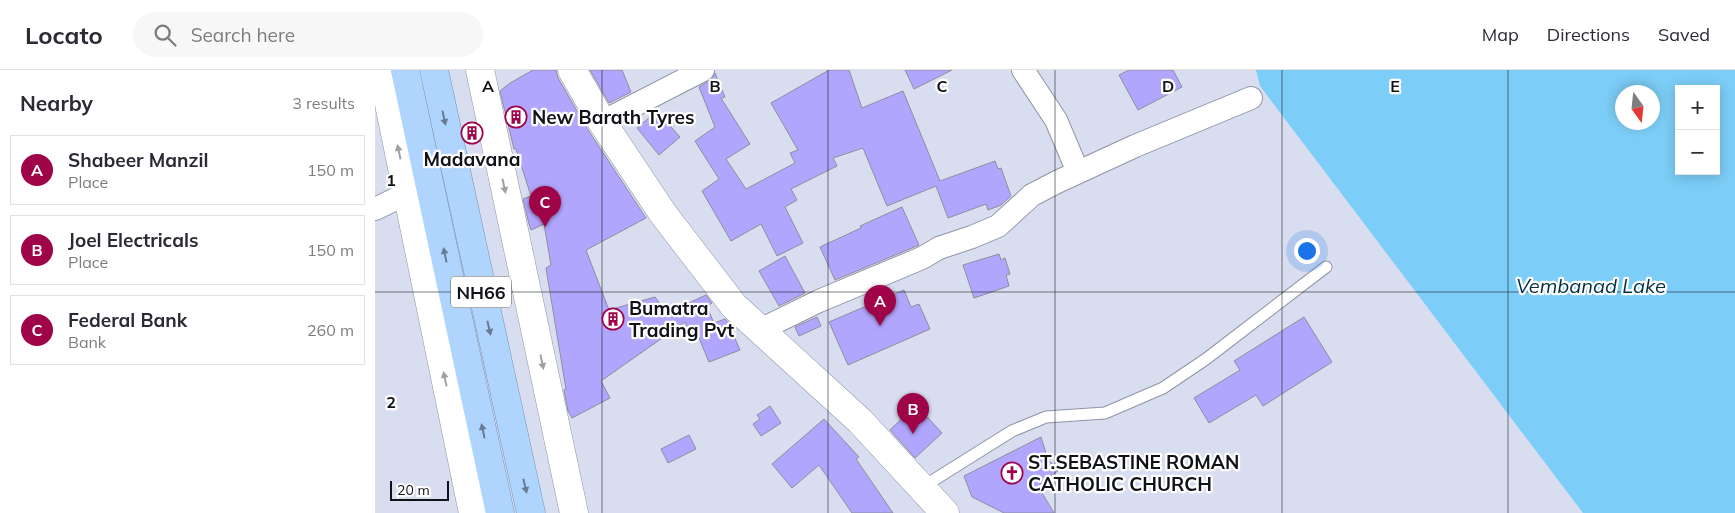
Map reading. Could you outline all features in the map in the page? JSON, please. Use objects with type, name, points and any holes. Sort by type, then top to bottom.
[{"type":"highway","name":"NH66","points":[[405,70],[500,513]]},
{"type":"highway","name":"NH66","points":[[433,70],[531,513]]},
{"type":"street","points":[[381,70],[473,513]]},
{"type":"street","points":[[480,70],[573,513]]},
{"type":"street","points":[[571,70],[602,122],[664,215],[734,306],[860,421],[945,513]]},
{"type":"street","points":[[602,122],[703,70]]},
{"type":"street","points":[[1023,70],[1056,120],[1078,172]]},
{"type":"street","points":[[760,330],[819,301],[922,258],[939,248],[997,226],[1032,195],[1078,172],[1251,98]]},
{"type":"street","points":[[375,210],[407,193]]},
{"type":"lane","points":[[921,488],[1012,431],[1046,417],[1105,414],[1163,388],[1206,359],[1326,267]]},
{"type":"water","name":"Vembanad Lake","points":[[1256,70],[1735,70],[1735,513],[1583,513],[1260,86]]},
{"type":"building","points":[[533,70],[556,70],[558,78],[588,130],[646,218],[586,250],[609,310],[655,297],[667,313],[706,295],[712,303],[707,307],[714,323],[725,319],[728,322],[740,350],[709,362],[696,331],[690,334],[685,322],[601,381],[610,398],[572,418],[568,411],[564,390],[566,389],[546,268],[551,265],[544,224],[531,230],[523,199],[531,196],[516,149],[514,149],[500,91]]},
{"type":"building","points":[[590,70],[622,70],[631,92],[609,103]]},
{"type":"building","points":[[829,70],[849,70],[862,108],[903,91],[940,181],[995,161],[998,169],[1001,168],[1011,196],[1001,205],[988,210],[986,204],[948,218],[936,186],[887,206],[863,148],[833,158],[837,166],[791,189],[797,200],[785,207],[803,243],[777,256],[761,224],[731,241],[702,191],[719,179],[695,141],[715,127],[699,87],[709,81],[715,73],[725,97],[721,98],[750,144],[726,159],[746,189],[795,163],[790,153],[798,150],[771,103]]},
{"type":"building","points":[[905,70],[952,70],[914,89]]},
{"type":"building","points":[[1129,70],[1173,70],[1182,87],[1138,110],[1119,75]]},
{"type":"building","points":[[657,111],[680,137],[659,155],[637,128]]},
{"type":"building","points":[[902,207],[919,245],[835,280],[820,247]]},
{"type":"building","points":[[999,254],[1001,260],[1005,258],[1010,274],[1006,275],[1009,286],[974,298],[963,265]]},
{"type":"building","points":[[785,256],[805,293],[779,306],[759,271]]},
{"type":"building","points":[[904,290],[911,307],[919,304],[930,329],[848,365],[829,322]]},
{"type":"building","points":[[817,317],[821,326],[799,336],[795,327]]},
{"type":"building","points":[[1304,317],[1332,362],[1263,406],[1256,395],[1209,423],[1194,398],[1240,370],[1234,361]]},
{"type":"building","points":[[916,405],[942,433],[915,458],[890,430]]},
{"type":"building","points":[[770,406],[781,423],[761,436],[753,424],[760,419],[757,415]]},
{"type":"building","points":[[824,419],[859,457],[856,459],[893,513],[852,513],[819,465],[792,488],[772,464]]},
{"type":"building","points":[[689,435],[696,449],[668,463],[661,449]]},
{"type":"building","name":"ST.SEBASTINE ROMAN CATHOLIC CHURCH","points":[[1041,437],[1048,460],[1059,470],[1038,486],[1054,513],[1004,513],[972,497],[964,476]]},
{"type":"place","name":"New Barath Tyres","points":[[516,117]]},
{"type":"place","name":"Madavana","points":[[472,133]]},
{"type":"place","name":"Federal Bank","points":[[545,227]]},
{"type":"place","name":"Bumatra Trading Pvt","points":[[613,319]]},
{"type":"place","name":"Shabeer Manzil","points":[[880,326]]},
{"type":"place","name":"Joel Electricals","points":[[913,434]]},
{"type":"place","name":"ST.SEBASTINE ROMAN CATHOLIC CHURCH","points":[[1012,473]]}]
